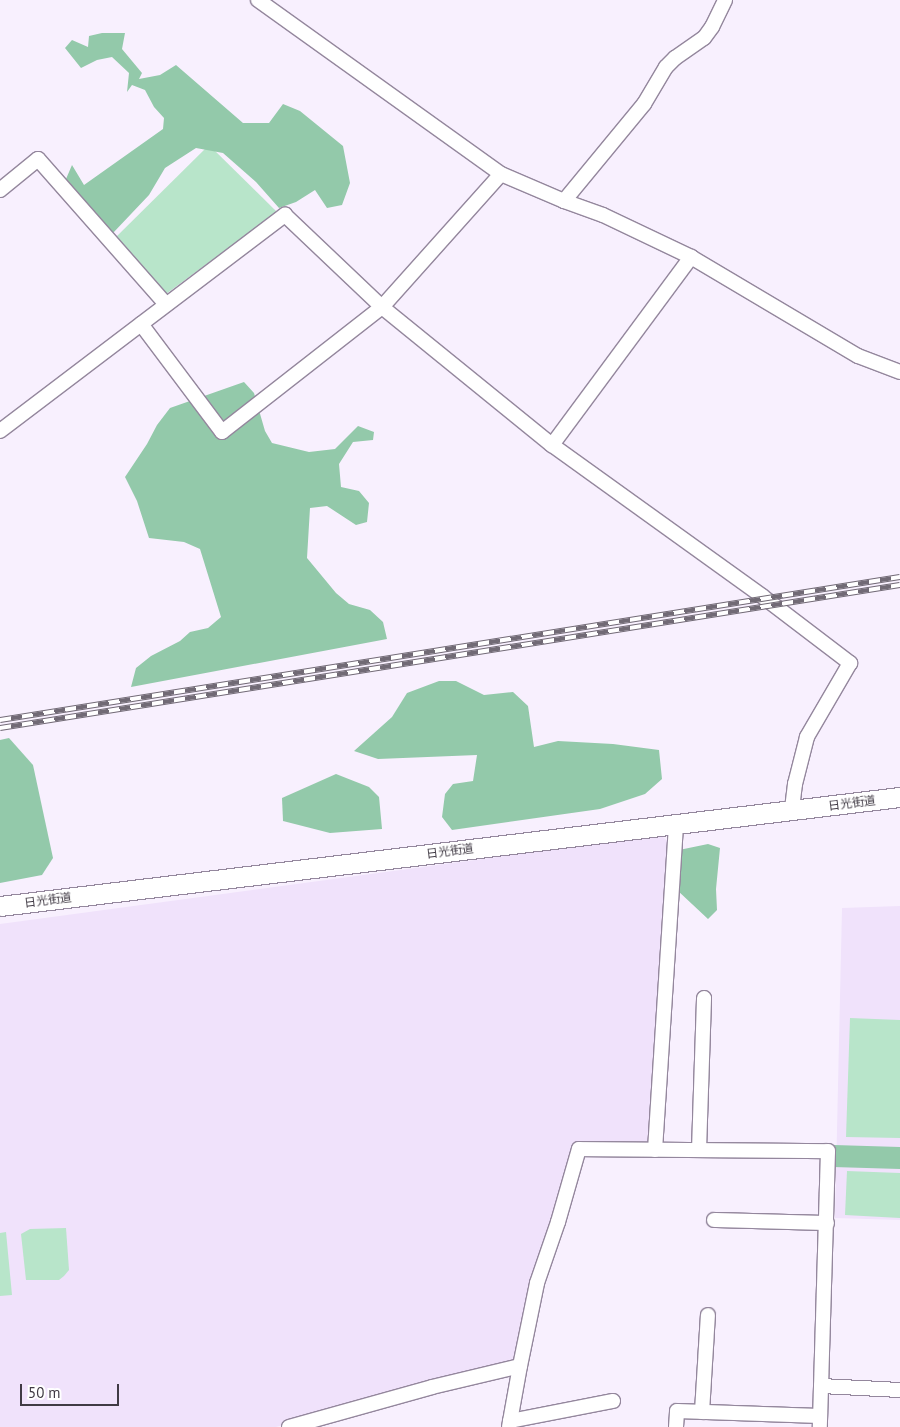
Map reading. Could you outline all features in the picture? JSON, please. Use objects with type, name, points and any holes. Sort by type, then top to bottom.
[{"type":"main road","name":"日光街道","points":[[0,906],[900,797]]},
{"type":"street","points":[[258,0],[502,174],[564,202],[603,214],[692,257],[858,356],[900,372]]},
{"type":"street","points":[[564,202],[644,104],[666,66],[704,38],[712,27],[725,0]]},
{"type":"street","points":[[0,190],[38,159],[166,304]]},
{"type":"street","points":[[141,324],[222,432],[382,307],[502,174]]},
{"type":"street","points":[[0,431],[285,215],[382,307],[552,445],[762,596],[850,663],[807,737],[795,784],[792,810]]},
{"type":"street","points":[[552,445],[692,257]]},
{"type":"street","points":[[655,1150],[676,824]]},
{"type":"street","points":[[699,1150],[704,998]]},
{"type":"street","points":[[613,1401],[509,1424],[536,1283],[558,1222],[579,1150],[828,1151],[820,1421],[743,1420],[702,1412],[677,1411],[676,1427]]},
{"type":"street","points":[[714,1220],[827,1223]]},
{"type":"street","points":[[702,1412],[708,1315]]},
{"type":"street","points":[[289,1427],[432,1387],[520,1366]]},
{"type":"street","points":[[822,1386],[900,1390]]},
{"type":"shaded area","points":[[660,835],[668,841],[649,1148],[576,1147],[557,1214],[529,1287],[514,1361],[276,1427],[0,1427],[0,924]]},
{"type":"shaded area","points":[[900,906],[900,1220],[835,1218],[842,908]]},
{"type":"green space","points":[[102,33],[125,33],[122,49],[142,73],[139,79],[160,75],[176,65],[243,123],[269,123],[283,104],[300,111],[343,146],[350,183],[342,205],[327,208],[315,190],[296,202],[279,208],[256,182],[223,153],[196,148],[165,168],[149,195],[113,233],[66,179],[72,165],[84,185],[163,129],[164,118],[154,107],[145,90],[132,85],[127,92],[129,73],[112,57],[97,60],[81,68],[65,48],[72,40],[88,47],[89,36]]},
{"type":"green space","points":[[209,145],[277,212],[166,294],[115,238]]},
{"type":"green space","points":[[244,382],[254,393],[265,431],[272,443],[309,452],[335,449],[358,426],[374,432],[373,440],[353,442],[339,464],[341,487],[359,491],[369,503],[367,522],[356,525],[327,506],[310,508],[307,558],[336,593],[349,604],[370,610],[383,622],[387,639],[131,687],[136,668],[151,656],[180,641],[190,632],[208,628],[221,617],[200,549],[184,542],[149,538],[137,501],[125,477],[157,425],[170,408]]},
{"type":"green space","points":[[439,681],[456,681],[484,695],[513,692],[528,706],[534,747],[558,741],[613,744],[659,750],[662,779],[645,794],[600,809],[452,830],[442,817],[445,794],[453,784],[473,781],[477,755],[378,759],[354,751],[392,717],[407,693]]},
{"type":"green space","points":[[9,738],[33,765],[53,858],[42,875],[0,883],[0,740]]},
{"type":"green space","points":[[336,774],[369,787],[379,797],[382,829],[330,833],[283,821],[282,798]]},
{"type":"green space","points":[[708,844],[720,848],[716,889],[717,910],[708,919],[677,890],[679,850]]},
{"type":"green space","points":[[850,1018],[900,1020],[900,1138],[846,1137]]},
{"type":"green space","points":[[834,1145],[900,1147],[900,1169],[833,1167]]},
{"type":"green space","points":[[847,1171],[900,1173],[900,1218],[845,1215]]},
{"type":"green space","points":[[66,1228],[69,1270],[59,1280],[26,1280],[21,1234],[30,1229]]},
{"type":"green space","points":[[6,1232],[12,1295],[0,1296],[0,1233]]},
{"type":"railway","points":[[0,720],[900,577]]},
{"type":"railway","points":[[0,728],[900,585]]}]
